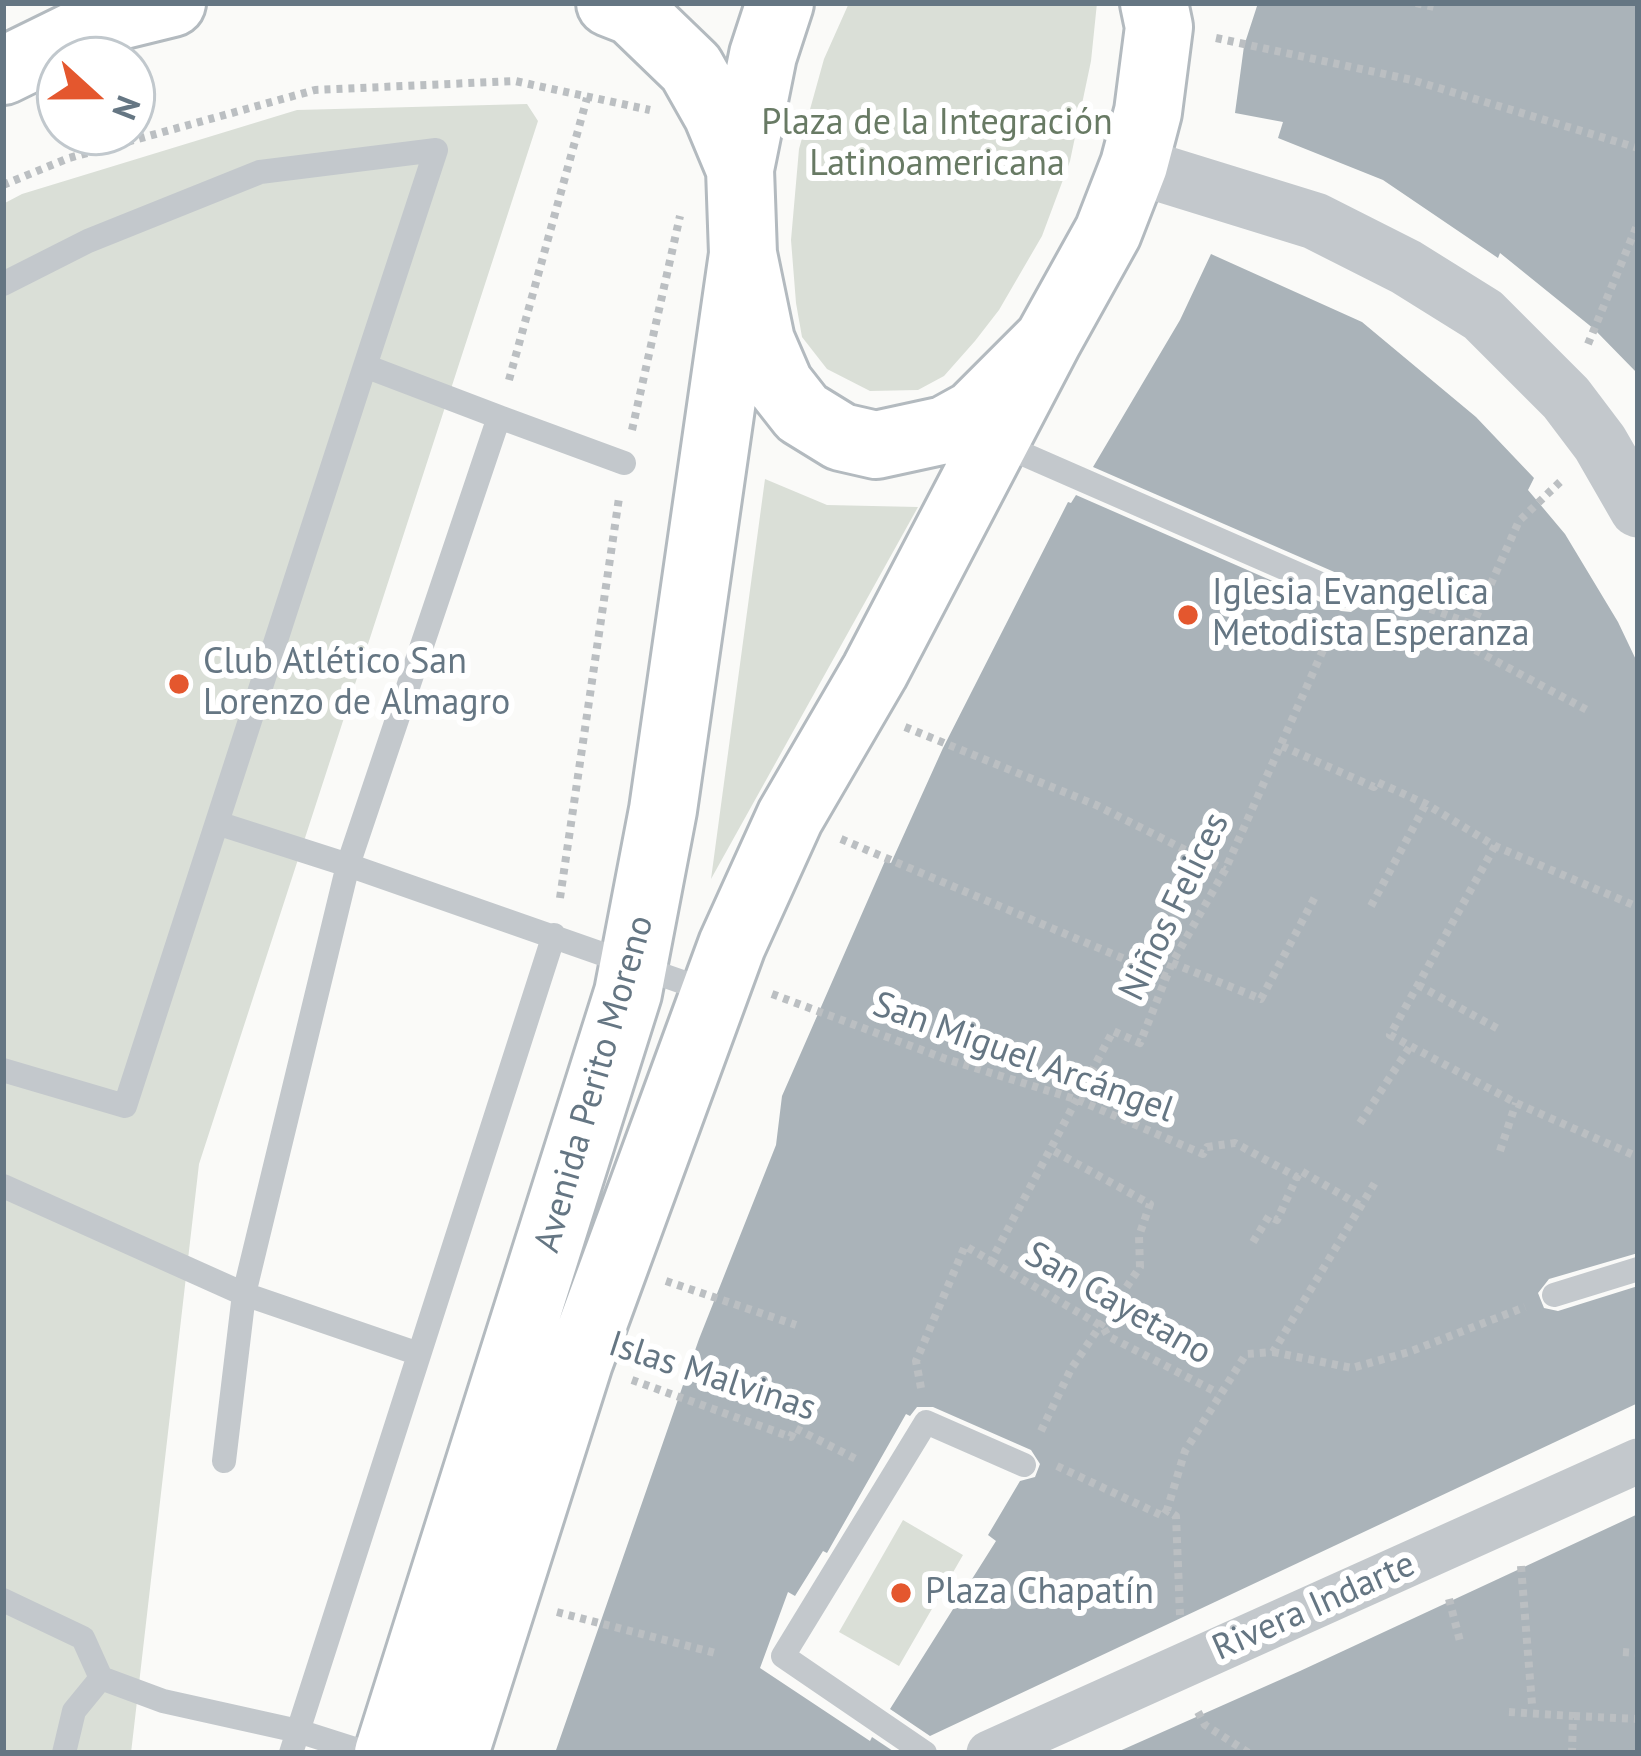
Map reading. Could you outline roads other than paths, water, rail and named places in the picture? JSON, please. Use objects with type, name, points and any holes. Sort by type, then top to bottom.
[{"type":"main road","points":[[3,71],[111,18],[172,3]]},
{"type":"main road","points":[[610,3],[633,12],[692,68],[740,169]]},
{"type":"main road","points":[[779,3],[763,55],[740,169],[742,254],[761,341],[781,385],[802,412],[841,437],[876,445],[944,430],[974,413],[1048,340],[1108,232],[1134,165],[1148,112],[1159,11]]},
{"type":"main road","name":"Avenida Perito Moreno","points":[[388,1753],[551,1245],[634,963],[663,810],[742,254]]},
{"type":"main road","name":"Avenida Perito Moreno","points":[[455,1753],[579,1362],[716,984],[790,818],[1048,340]]},
{"type":"street","points":[[1134,165],[1315,221],[1406,267],[1483,315],[1567,398],[1638,509]]},
{"type":"street","name":"Rivera Indarte","points":[[989,1753],[1638,1461]]},
{"type":"lane","points":[[3,284],[88,241],[260,172],[436,150],[125,1106],[3,1070]]},
{"type":"lane","points":[[365,366],[624,463]]},
{"type":"lane","points":[[224,1461],[244,1294],[348,865],[499,417]]},
{"type":"lane","points":[[997,442],[1348,596]]},
{"type":"lane","points":[[217,824],[634,963],[716,984]]},
{"type":"lane","points":[[294,1742],[554,935]]},
{"type":"lane","points":[[3,1186],[244,1294],[419,1354]]},
{"type":"lane","points":[[1554,1295],[1638,1269]]},
{"type":"lane","points":[[925,1753],[783,1656],[926,1422],[1027,1460]]},
{"type":"lane","points":[[3,1600],[83,1638],[101,1678],[294,1742],[367,1753]]},
{"type":"lane","points":[[64,1753],[74,1711],[101,1678]]},
{"type":"place","name":"Iglesia Evangelica Metodista Esperanza","points":[[1188,615]]},
{"type":"place","name":"Club Atlético San Lorenzo de Almagro","points":[[179,684]]},
{"type":"place","name":"Plaza Chapatín","points":[[901,1593]]},
{"type":"park label","name":"Plaza de la Integración Latinoamericana","points":[[937,144]]}]
